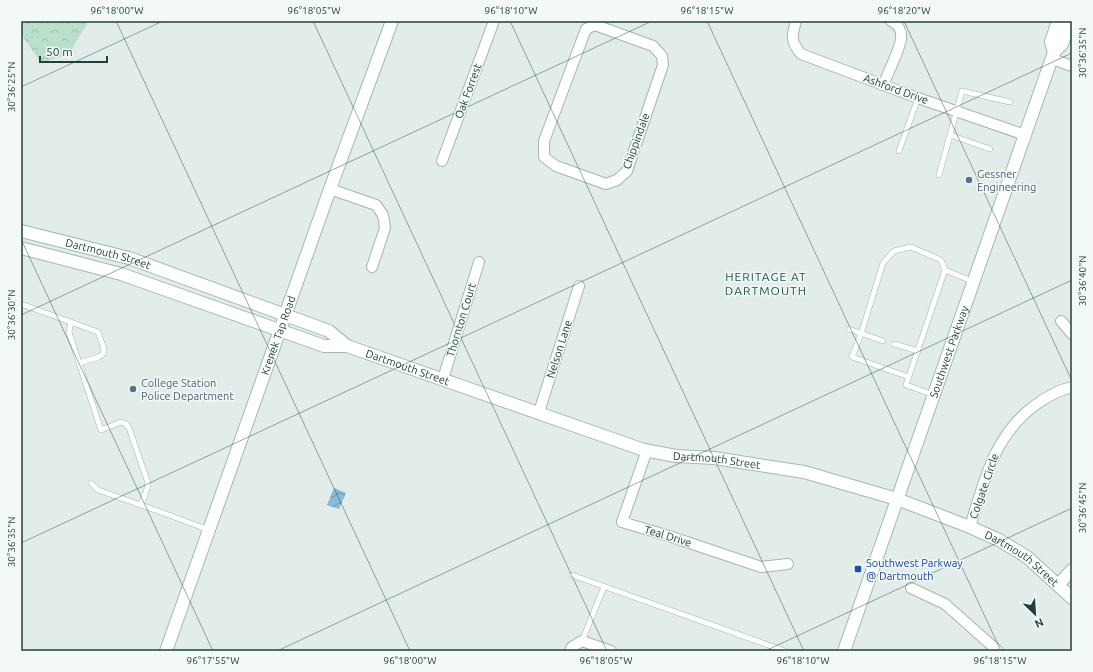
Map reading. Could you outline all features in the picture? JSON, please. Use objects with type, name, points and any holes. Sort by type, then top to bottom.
[{"type":"street","name":"Krenek Tap Road","points":[[166,651],[330,189],[392,21]]},
{"type":"street","name":"Oak Forrest","points":[[442,161],[494,21]]},
{"type":"street","name":"Chippindale","points":[[582,21],[590,27]]},
{"type":"street","name":"Ashford Drive","points":[[796,21],[792,34],[794,45],[801,54],[918,98],[1025,135]]},
{"type":"street","points":[[883,85],[901,40],[900,30],[894,22],[891,21]]},
{"type":"street","name":"Southwest Parkway","points":[[1053,55],[1051,42],[1058,21]]},
{"type":"street","name":"Southwest Parkway","points":[[844,651],[1053,55],[1062,44],[1070,21]]},
{"type":"street","name":"Chippindale","points":[[595,25],[653,46],[662,56],[663,65],[627,171],[617,180],[606,184],[556,166],[544,157],[544,141],[586,29],[590,27],[595,25]]},
{"type":"street","points":[[1053,55],[1072,66]]},
{"type":"street","points":[[330,189],[376,204],[383,215],[385,228],[372,267]]},
{"type":"street","name":"Dartmouth Street","points":[[21,231],[129,258],[329,331],[347,346]]},
{"type":"street","name":"Dartmouth Street","points":[[21,248],[121,274],[324,346],[347,346],[539,412],[587,431],[647,450],[676,456],[714,458],[804,472],[897,499],[970,527],[999,540],[1027,557],[1072,598]]},
{"type":"street","name":"Thornton Court","points":[[443,379],[479,262]]},
{"type":"street","name":"Nelson Lane","points":[[539,412],[580,286]]},
{"type":"street","points":[[1061,321],[1072,334]]},
{"type":"street","name":"Colgate Circle","points":[[970,527],[985,477],[998,446],[1009,429],[1026,412],[1044,398],[1062,389],[1072,387]]},
{"type":"street","name":"Teal Drive","points":[[647,450],[622,522],[761,567],[788,564]]},
{"type":"street","points":[[1058,585],[1072,570]]},
{"type":"street","points":[[911,588],[945,604],[998,651]]},
{"type":"street","points":[[570,651],[572,647],[582,641],[612,651]]},
{"type":"lane","points":[[939,175],[962,90],[1010,102]]},
{"type":"lane","points":[[899,151],[918,98]]},
{"type":"lane","points":[[950,135],[990,149]]},
{"type":"lane","points":[[908,377],[852,357],[861,334],[882,263],[894,251],[911,247],[941,260],[945,270],[906,385],[934,395]]},
{"type":"lane","points":[[945,270],[974,282]]},
{"type":"lane","points":[[21,304],[98,332],[104,349],[103,354],[99,357],[79,363]]},
{"type":"lane","points":[[71,322],[69,332],[101,430],[121,422],[126,424],[129,428],[148,483],[141,505]]},
{"type":"lane","points":[[850,330],[883,341]]},
{"type":"lane","points":[[894,344],[918,351]]},
{"type":"lane","points":[[91,483],[98,490],[209,530]]},
{"type":"lane","points":[[572,575],[785,651]]},
{"type":"lane","points":[[582,641],[604,587]]},
{"type":"green space","points":[[21,21],[85,21],[87,24],[69,54],[41,63],[21,34]]},
{"type":"water","points":[[334,488],[346,493],[339,509],[327,505]]},
{"type":"place","name":"Gessner Engineering","points":[[969,180]]},
{"type":"place","name":"College Station Police Department","points":[[133,389]]},
{"type":"place","name":"Southwest Parkway @ Dartmouth","points":[[858,569]]},
{"type":"district","name":"HERITAGE AT DARTMOUTH","points":[[766,283]]}]
